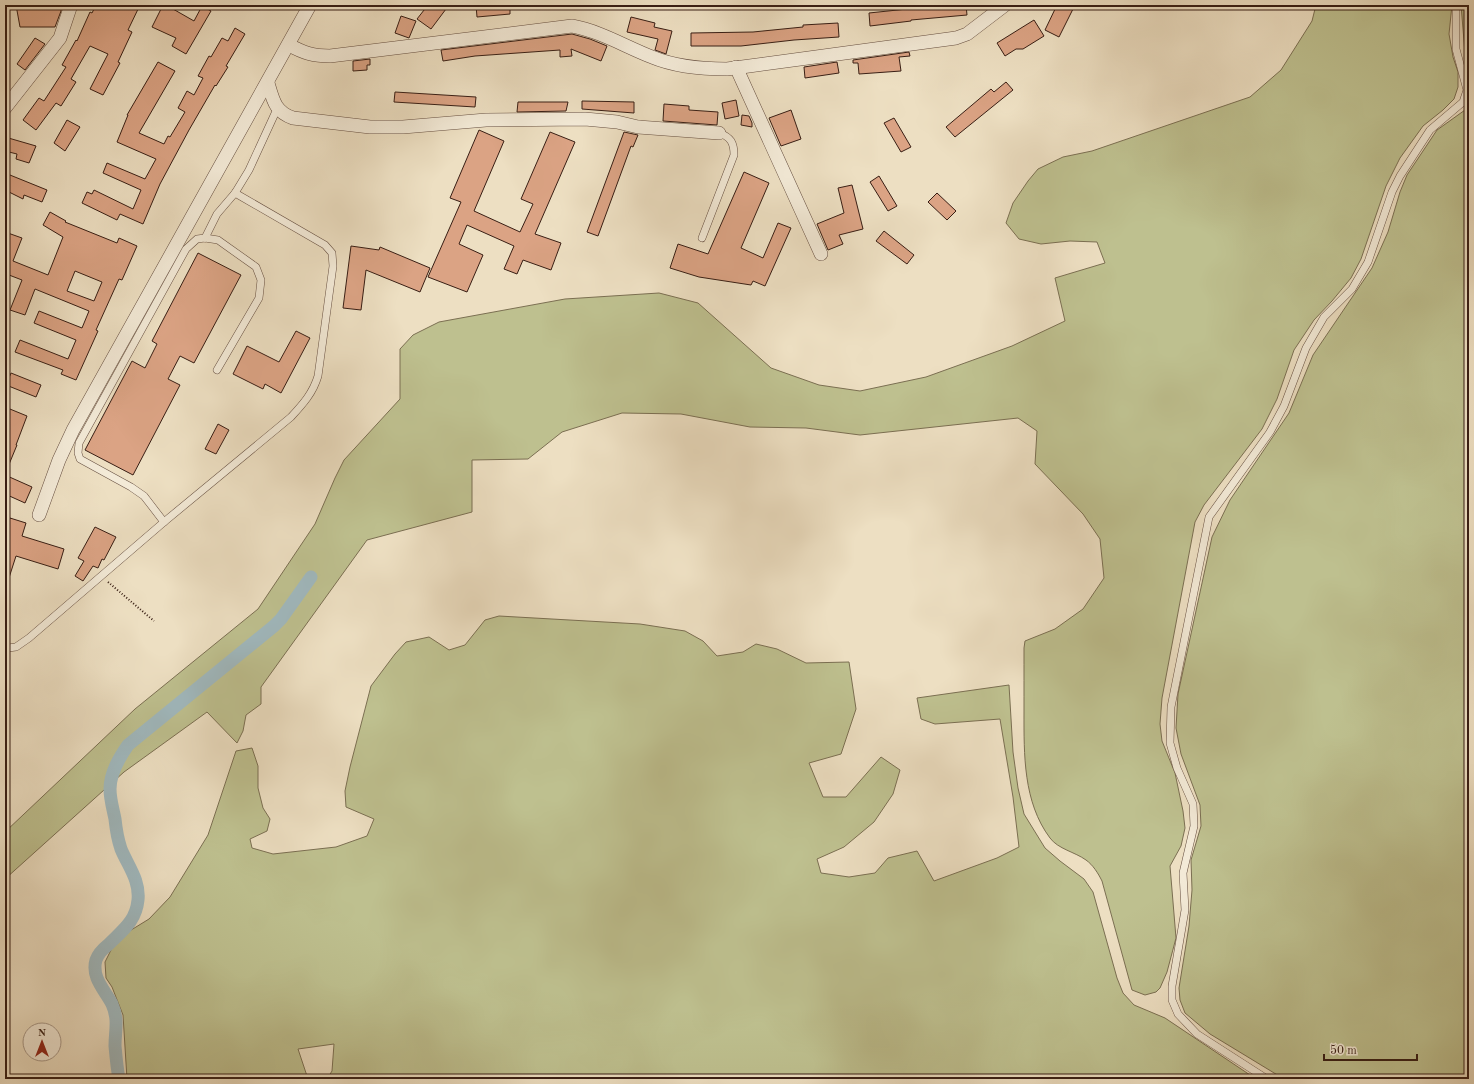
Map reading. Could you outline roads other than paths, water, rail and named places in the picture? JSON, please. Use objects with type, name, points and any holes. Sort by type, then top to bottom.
[{"type":"street","points":[[5,108],[60,38],[70,5]]},
{"type":"street","points":[[39,515],[59,460],[73,430],[310,5]]},
{"type":"street","points":[[289,45],[306,54],[330,56],[572,26],[586,28],[653,58],[680,66],[699,69],[736,67],[956,38],[967,34],[1005,5]]},
{"type":"street","points":[[736,67],[821,254]]},
{"type":"street","points":[[268,82],[277,109],[285,116],[370,127],[403,127],[486,120],[585,119],[617,122],[638,127],[719,134]]},
{"type":"lane","points":[[1267,1079],[1197,1034],[1178,1014],[1172,1000],[1172,986],[1185,910],[1183,874],[1194,826],[1193,804],[1177,768],[1170,744],[1171,707],[1209,517],[1270,432],[1284,406],[1306,348],[1324,317],[1352,288],[1368,262],[1392,192],[1400,176],[1430,130],[1463,102],[1467,90],[1456,48],[1456,5]]},
{"type":"lane","points":[[205,238],[217,214],[235,193],[249,170],[277,109]]},
{"type":"lane","points":[[702,238],[734,155],[734,145],[731,140],[728,136],[719,134]]},
{"type":"lane","points":[[8,648],[16,647],[29,638],[164,522],[291,417],[306,401],[315,386],[318,376],[333,266],[332,253],[325,245],[235,193]]},
{"type":"lane","points":[[164,522],[144,496],[131,487],[80,459],[78,453],[79,443],[186,248],[197,239],[205,238],[218,240],[256,267],[261,280],[259,298],[217,370]]},
{"type":"waterway","points":[[119,1079],[115,1046],[116,1025],[114,1010],[97,978],[95,966],[96,960],[103,949],[128,925],[135,914],[138,893],[133,873],[121,849],[117,834],[110,793],[110,783],[113,771],[128,745],[274,626],[281,619],[311,577]]}]
